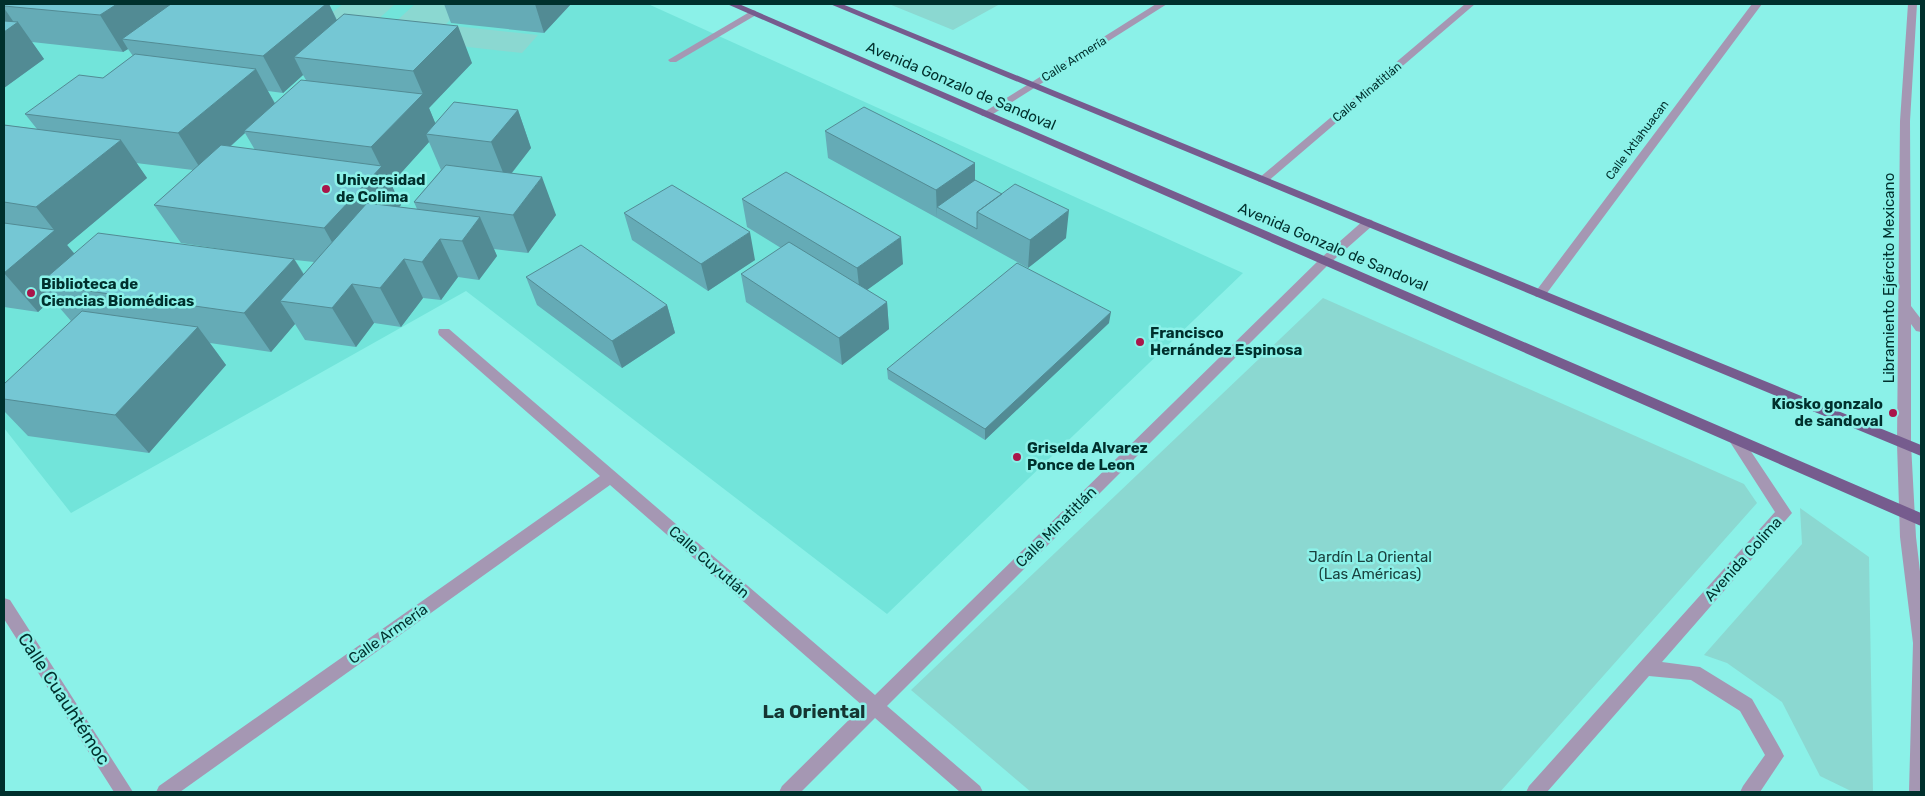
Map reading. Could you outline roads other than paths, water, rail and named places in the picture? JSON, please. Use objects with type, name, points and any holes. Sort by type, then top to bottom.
[{"type":"main road","name":"Avenida Gonzalo de Sandoval","points":[[732,4],[1737,442],[1921,520]]},
{"type":"main road","name":"Avenida Gonzalo de Sandoval","points":[[835,4],[1921,451]]},
{"type":"street","name":"Calle Armería","points":[[986,114],[1162,4]]},
{"type":"street","name":"Calle Minatitlán","points":[[1263,180],[1470,4]]},
{"type":"street","name":"Calle Ixtlahuacan","points":[[1540,294],[1757,4]]},
{"type":"street","name":"Libramiento Ejército Mexicano","points":[[1912,4],[1905,121],[1904,444],[1908,537],[1921,643],[1918,792]]},
{"type":"street","points":[[673,60],[754,13]]},
{"type":"street","name":"Calle Minatitlán","points":[[788,792],[1325,261],[1368,223]]},
{"type":"street","points":[[1905,307],[1921,328]]},
{"type":"street","name":"Calle Cuyutlán","points":[[444,332],[974,792]]},
{"type":"street","name":"Avenida Colima","points":[[1535,792],[1784,513],[1737,442]]},
{"type":"street","name":"Calle Armería","points":[[165,792],[610,477]]},
{"type":"street","name":"Calle Cuauhtémoc","points":[[4,605],[124,792]]},
{"type":"street","points":[[1645,668],[1694,672],[1746,705],[1775,756],[1749,792]]},
{"type":"place","name":"Universidad de Colima","points":[[326,189]]},
{"type":"place","name":"Biblioteca de Ciencias Biomédicas","points":[[31,293]]},
{"type":"place","name":"Francisco Hernández Espinosa","points":[[1140,342]]},
{"type":"place","name":"Kiosko gonzalo de sandoval","points":[[1893,413]]},
{"type":"place","name":"Griselda Alvarez Ponce de Leon","points":[[1017,457]]},
{"type":"district","name":"La Oriental","points":[[814,711]]},
{"type":"park label","name":"Jardín La Oriental (Las Américas)","points":[[1370,566]]}]
